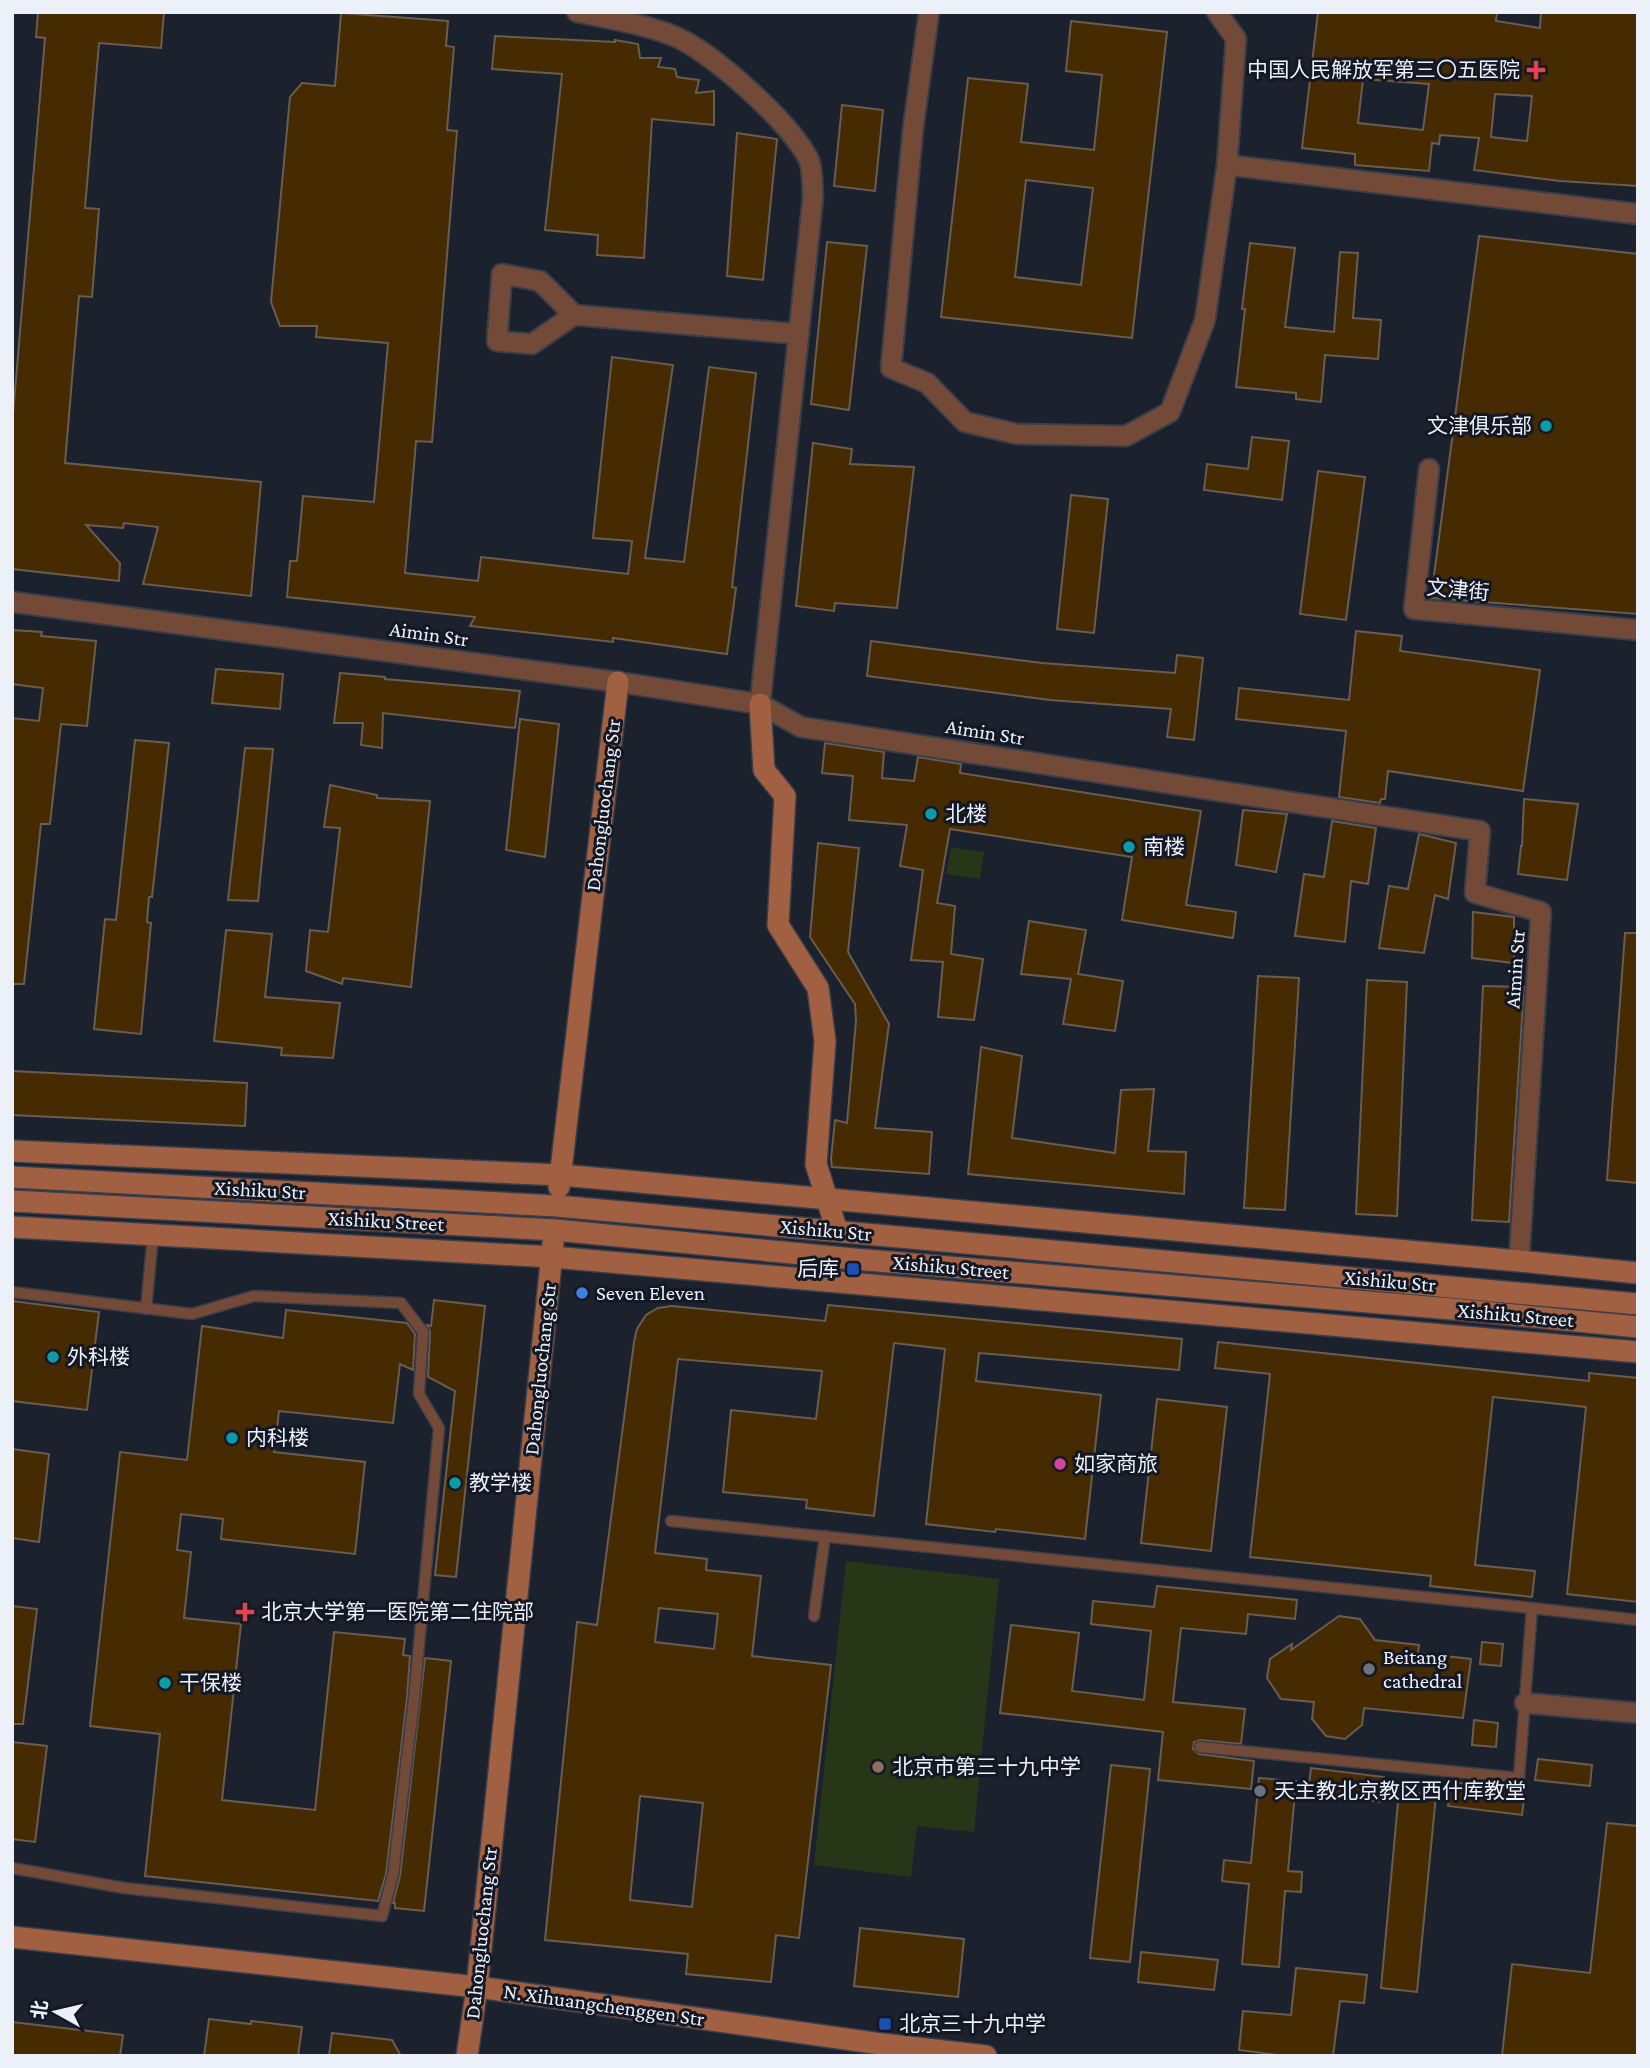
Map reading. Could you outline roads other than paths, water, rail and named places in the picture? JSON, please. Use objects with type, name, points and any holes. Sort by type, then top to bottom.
[{"type":"street","points":[[577,12],[638,25],[676,37],[700,50],[779,119],[810,162],[813,197],[760,704],[764,769],[785,796],[778,925],[818,988],[825,1041],[816,1164],[837,1231]]},
{"type":"street","points":[[929,12],[913,129],[891,368],[926,383],[965,422],[1017,434],[1126,436],[1170,411],[1205,320],[1227,165],[1236,39],[1217,12]]},
{"type":"street","points":[[1227,165],[1638,214]]},
{"type":"street","points":[[575,315],[799,334]]},
{"type":"street","name":"文津街","points":[[1429,469],[1414,609],[1638,630]]},
{"type":"street","name":"Aimin Str","points":[[12,602],[618,682],[760,704],[801,727],[1480,831],[1475,892],[1541,912],[1519,1261]]},
{"type":"street","name":"Dahongluochang Str","points":[[467,2056],[477,1987],[557,1206],[618,682]]},
{"type":"street","points":[[12,1151],[561,1175],[1638,1273]]},
{"type":"street","name":"Xishiku Str","points":[[12,1177],[557,1206],[1638,1304]]},
{"type":"street","name":"Xishiku Street","points":[[12,1201],[555,1230],[1638,1327]]},
{"type":"street","name":"Xishiku Street","points":[[12,1227],[552,1257],[1638,1352]]},
{"type":"street","points":[[1525,1703],[1638,1713]]},
{"type":"street","name":"N. Xihuangchenggen Str","points":[[12,1937],[477,1987],[874,2043],[986,2056]]},
{"type":"lane","points":[[146,1309],[153,1235]]},
{"type":"lane","points":[[12,1292],[192,1314],[254,1296],[401,1303],[423,1332],[419,1394],[439,1428],[414,1699],[393,1875],[382,1916],[124,1888],[12,1868]]},
{"type":"lane","points":[[671,1521],[1638,1620]]},
{"type":"lane","points":[[814,1616],[825,1536]]},
{"type":"lane","points":[[1200,1748],[1519,1778],[1532,1608]]},
{"type":"place","name":"中国人民解放军第三〇五医院","points":[[1536,70]]},
{"type":"place","name":"文津俱乐部","points":[[1546,426]]},
{"type":"place","name":"北楼","points":[[931,814]]},
{"type":"place","name":"南楼","points":[[1129,847]]},
{"type":"place","name":"后库","points":[[853,1269]]},
{"type":"place","name":"Seven Eleven","points":[[582,1293]]},
{"type":"place","name":"外科楼","points":[[53,1357]]},
{"type":"place","name":"内科楼","points":[[232,1438]]},
{"type":"place","name":"如家商旅","points":[[1060,1464]]},
{"type":"place","name":"教学楼","points":[[455,1483]]},
{"type":"place","name":"北京大学第一医院第二住院部","points":[[245,1612]]},
{"type":"place","name":"Beitang cathedral","points":[[1369,1669]]},
{"type":"place","name":"干保楼","points":[[165,1683]]},
{"type":"place","name":"北京市第三十九中学","points":[[878,1767]]},
{"type":"place","name":"天主教北京教区西什库教堂","points":[[1260,1791]]},
{"type":"place","name":"北京三十九中学","points":[[885,2024]]}]
